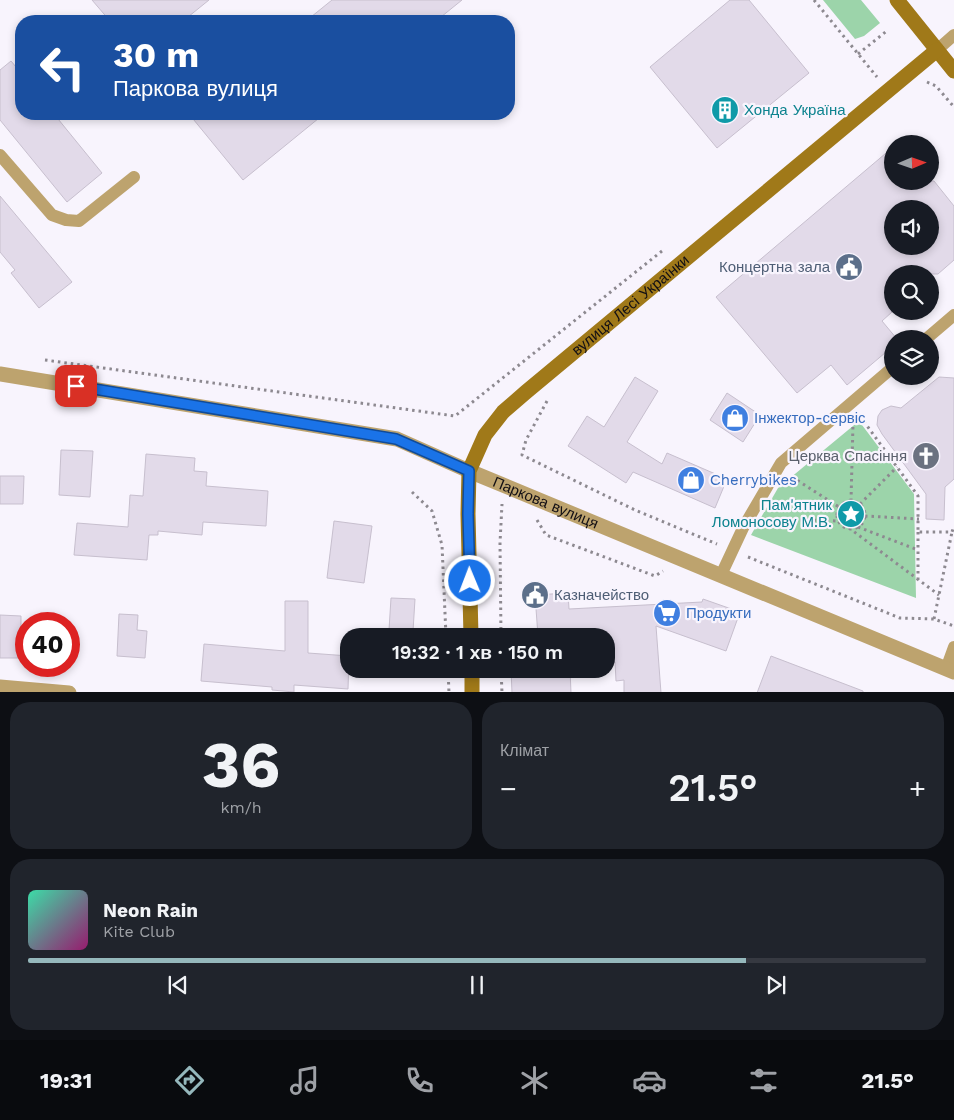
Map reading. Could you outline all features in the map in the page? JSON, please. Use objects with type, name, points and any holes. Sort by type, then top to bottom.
[{"type":"street","points":[[897,0],[954,71]]},
{"type":"street","name":"вулиця Лесі Українки","points":[[471,628],[469,471],[484,435],[503,412],[937,50]]},
{"type":"street","name":"Паркова вулиця","points":[[0,374],[396,439],[950,671]]},
{"type":"street","points":[[472,678],[472,692]]},
{"type":"street","points":[[0,687],[69,692]]},
{"type":"lane","points":[[937,50],[954,35]]},
{"type":"lane","points":[[0,155],[52,215],[66,220],[79,220],[134,177]]},
{"type":"lane","points":[[936,330],[954,315]]},
{"type":"lane","points":[[721,575],[743,528],[781,463],[884,375]]},
{"type":"lane","points":[[950,671],[954,647]]},
{"type":"path","points":[[814,0],[879,80]]},
{"type":"path","points":[[858,54],[888,30]]},
{"type":"path","points":[[39,360],[455,416],[663,251]]},
{"type":"path","points":[[860,415],[918,496],[918,580]]},
{"type":"path","points":[[851,501],[853,421]]},
{"type":"path","points":[[860,504],[897,467]]},
{"type":"path","points":[[789,475],[839,507]]},
{"type":"path","points":[[412,492],[432,512],[442,545],[446,628]]},
{"type":"path","points":[[858,527],[864,516],[862,507],[860,504],[851,501],[846,502],[839,507],[838,521],[939,595]]},
{"type":"path","points":[[501,628],[500,543],[502,504],[510,506]]},
{"type":"path","points":[[534,515],[546,535],[655,576],[667,569]]},
{"type":"path","points":[[864,516],[918,519]]},
{"type":"path","points":[[766,519],[838,521]]},
{"type":"path","points":[[934,619],[954,526]]},
{"type":"path","points":[[849,528],[858,527],[918,550]]},
{"type":"path","points":[[918,532],[952,532]]},
{"type":"path","points":[[448,678],[449,692]]},
{"type":"path","points":[[501,678],[502,692]]},
{"type":"green space","points":[[823,0],[861,0],[880,23],[864,36],[855,39]]},
{"type":"green space","points":[[859,421],[914,494],[916,598],[751,535],[778,488]]},
{"type":"building","points":[[92,0],[209,0],[190,15],[105,15]]},
{"type":"building","points":[[332,0],[462,0],[443,15],[313,15]]},
{"type":"building","name":"Хонда Україна","points":[[730,0],[749,0],[809,73],[717,148],[650,67]]},
{"type":"building","points":[[11,61],[15,66],[15,120],[59,120],[102,173],[67,202],[0,120],[0,70]]},
{"type":"building","points":[[194,120],[317,120],[243,180]]},
{"type":"building","name":"Концертна зала","points":[[884,155],[884,190],[939,190],[939,187],[954,206],[954,260],[939,273],[939,265],[884,265],[884,319],[882,321],[890,330],[884,330],[884,354],[847,385],[831,365],[797,393],[716,297]]},
{"type":"building","points":[[0,196],[72,282],[39,308],[11,273],[15,270],[0,252]]},
{"type":"building","points":[[635,377],[658,391],[627,442],[662,464],[667,453],[727,479],[715,508],[633,472],[626,483],[568,446],[587,416],[604,427]]},
{"type":"building","name":"Церква Спасіння","points":[[939,377],[954,378],[954,479],[945,487],[944,520],[926,519],[926,494],[877,425],[878,416],[882,410],[891,406],[901,408],[929,385],[939,385]]},
{"type":"building","name":"Інжектор-сервіс","points":[[727,393],[760,415],[743,442],[710,420]]},
{"type":"building","points":[[61,450],[93,451],[90,497],[59,495]]},
{"type":"building","points":[[146,454],[195,458],[194,471],[207,472],[206,486],[268,491],[266,526],[203,522],[202,535],[158,531],[158,535],[149,535],[147,560],[74,555],[77,523],[128,527],[130,495],[143,496]]},
{"type":"building","points":[[0,476],[24,476],[23,504],[0,504]]},
{"type":"building","points":[[334,521],[372,526],[364,583],[327,578]]},
{"type":"building","points":[[568,593],[569,609],[702,602],[703,599],[740,612],[726,651],[656,626],[661,692],[624,692],[624,680],[616,681],[615,628],[537,628],[535,595]]},
{"type":"building","points":[[391,598],[415,599],[413,628],[389,628]]},
{"type":"building","points":[[285,601],[308,601],[308,653],[340,655],[340,678],[348,678],[348,689],[294,685],[294,692],[272,690],[272,687],[201,681],[204,644],[285,651]]},
{"type":"building","points":[[119,614],[138,615],[137,630],[147,631],[145,658],[117,656]]},
{"type":"building","points":[[0,615],[15,616],[15,658],[0,658]]},
{"type":"building","points":[[771,656],[863,691],[863,692],[757,692]]},
{"type":"building","points":[[511,678],[570,678],[571,692],[512,692]]},
{"type":"place","name":"Хонда Україна","points":[[725,110]]},
{"type":"place","name":"Концертна зала","points":[[849,267]]},
{"type":"place","name":"Інжектор-сервіс","points":[[735,418]]},
{"type":"place","name":"Церква Спасіння","points":[[926,456]]},
{"type":"place","name":"Сherrybikes","points":[[691,480]]},
{"type":"place","name":"Пам'ятник Ломоносову М.В.","points":[[851,514]]},
{"type":"place","name":"Казначейство","points":[[535,595]]},
{"type":"place","name":"Продукти","points":[[667,613]]},
{"type":"route","points":[[76,386],[396,439],[469,471],[470,581]]}]
